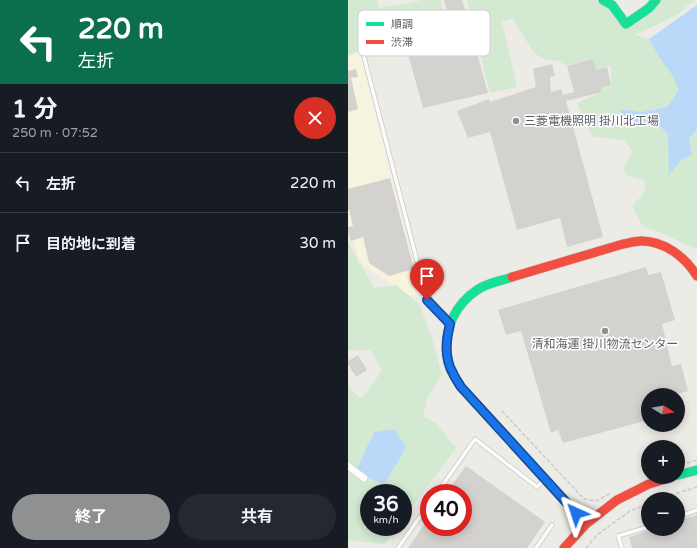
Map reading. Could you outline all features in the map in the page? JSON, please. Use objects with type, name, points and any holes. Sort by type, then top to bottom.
[{"type":"street","points":[[603,0],[612,5],[626,24],[648,8],[656,0]]},
{"type":"street","points":[[586,524],[461,387],[452,372],[446,354],[450,324],[462,302],[478,289],[623,244],[642,240],[658,243],[672,250],[684,259],[697,276]]},
{"type":"street","points":[[348,466],[364,478]]},
{"type":"street","points":[[685,473],[697,470]]},
{"type":"street","points":[[564,548],[586,524],[617,500],[649,484]]},
{"type":"lane","points":[[365,56],[427,300],[450,324]]},
{"type":"lane","points":[[443,484],[475,439],[537,487],[545,479]]},
{"type":"lane","points":[[685,514],[697,510]]},
{"type":"lane","points":[[398,548],[420,517]]},
{"type":"lane","points":[[536,548],[552,525]]},
{"type":"lane","points":[[622,548],[618,536],[641,528]]},
{"type":"path","points":[[502,411],[584,499],[596,501],[617,490]]},
{"type":"path","points":[[681,492],[697,487]]},
{"type":"path","points":[[586,548],[597,535],[630,511],[641,507]]},
{"type":"shaded area","points":[[358,52],[358,56],[361,56],[421,294],[408,296],[360,263],[350,229],[348,229],[348,57]]},
{"type":"green space","points":[[348,0],[377,0],[379,8],[422,0],[440,0],[443,10],[358,10],[358,51],[348,55]]},
{"type":"green space","points":[[467,0],[595,0],[613,7],[624,29],[629,28],[660,0],[696,0],[688,5],[679,14],[635,35],[649,39],[659,57],[674,76],[679,90],[667,107],[641,112],[621,109],[620,118],[657,124],[668,134],[679,162],[692,154],[689,139],[697,131],[697,249],[642,225],[632,206],[645,192],[644,180],[627,176],[623,168],[633,152],[624,140],[593,137],[577,103],[602,92],[602,88],[611,86],[611,65],[596,70],[593,59],[566,65],[560,62],[560,60],[547,60],[534,53],[513,19],[502,22],[517,87],[490,93],[481,56],[490,56],[490,10],[469,10]]},
{"type":"green space","points":[[348,242],[374,288],[396,285],[419,304],[431,335],[442,375],[428,396],[423,416],[437,424],[456,448],[429,484],[420,484],[420,496],[412,507],[412,484],[384,484],[360,484],[360,536],[390,536],[384,544],[348,540],[348,464],[356,468],[348,462],[348,386],[359,397],[363,397],[379,375],[381,368],[370,350],[348,350]],"holes":[[[374,429],[374,432],[394,429],[406,447],[384,484],[357,469]]]},
{"type":"water","points":[[697,5],[697,130],[689,139],[692,154],[679,162],[669,175],[668,134],[657,124],[641,121],[631,126],[620,118],[621,109],[641,112],[667,107],[679,90],[673,76],[659,57],[649,39]]},
{"type":"water","points":[[394,429],[406,447],[384,484],[369,478],[357,469],[374,432]]},
{"type":"building","points":[[444,0],[462,0],[465,10],[447,10]]},
{"type":"building","points":[[409,56],[478,56],[488,93],[423,108]]},
{"type":"building","name":"三菱電機照明 掛川北工場","points":[[593,59],[596,70],[607,67],[611,85],[601,88],[602,92],[566,101],[603,237],[567,247],[560,218],[517,230],[490,132],[468,138],[457,111],[489,99],[490,102],[536,87],[533,69],[552,64],[555,76],[550,77],[551,92],[561,89],[563,95],[574,92],[567,66]]},
{"type":"building","points":[[356,69],[358,77],[351,78],[358,109],[348,112],[348,71]]},
{"type":"building","points":[[390,178],[414,269],[389,276],[369,263],[363,237],[351,241],[348,227],[353,226],[348,209],[348,189]]},
{"type":"building","points":[[646,267],[648,275],[661,272],[675,320],[662,324],[672,366],[681,364],[688,391],[685,392],[685,388],[641,388],[641,422],[563,443],[558,430],[551,433],[521,331],[506,335],[498,310]]},
{"type":"building","points":[[358,355],[367,370],[356,377],[348,364],[348,361]]},
{"type":"building","points":[[466,466],[545,522],[527,548],[408,548],[420,531],[420,536],[472,536],[472,484],[453,484]]},
{"type":"building","points":[[697,515],[697,548],[632,548],[629,537],[641,533],[641,536],[685,536],[685,519]]},
{"type":"traffic: fast","points":[[603,0],[612,5],[626,24],[649,8],[656,0]]},
{"type":"traffic: fast","points":[[512,277],[477,290],[457,309],[447,335],[447,353],[450,369],[461,387],[586,524]]},
{"type":"traffic: fast","points":[[685,473],[697,470]]},
{"type":"traffic: jam","points":[[512,277],[623,244],[641,241],[658,244],[674,251],[687,263],[697,276]]},
{"type":"traffic: jam","points":[[564,548],[586,524],[617,500],[649,484]]},
{"type":"place","name":"三菱電機照明 掛川北工場","points":[[516,121]]},
{"type":"place","name":"清和海運 掛川物流センター","points":[[605,331]]},
{"type":"route","points":[[427,300],[450,324],[446,354],[452,372],[461,387],[576,513]]}]
